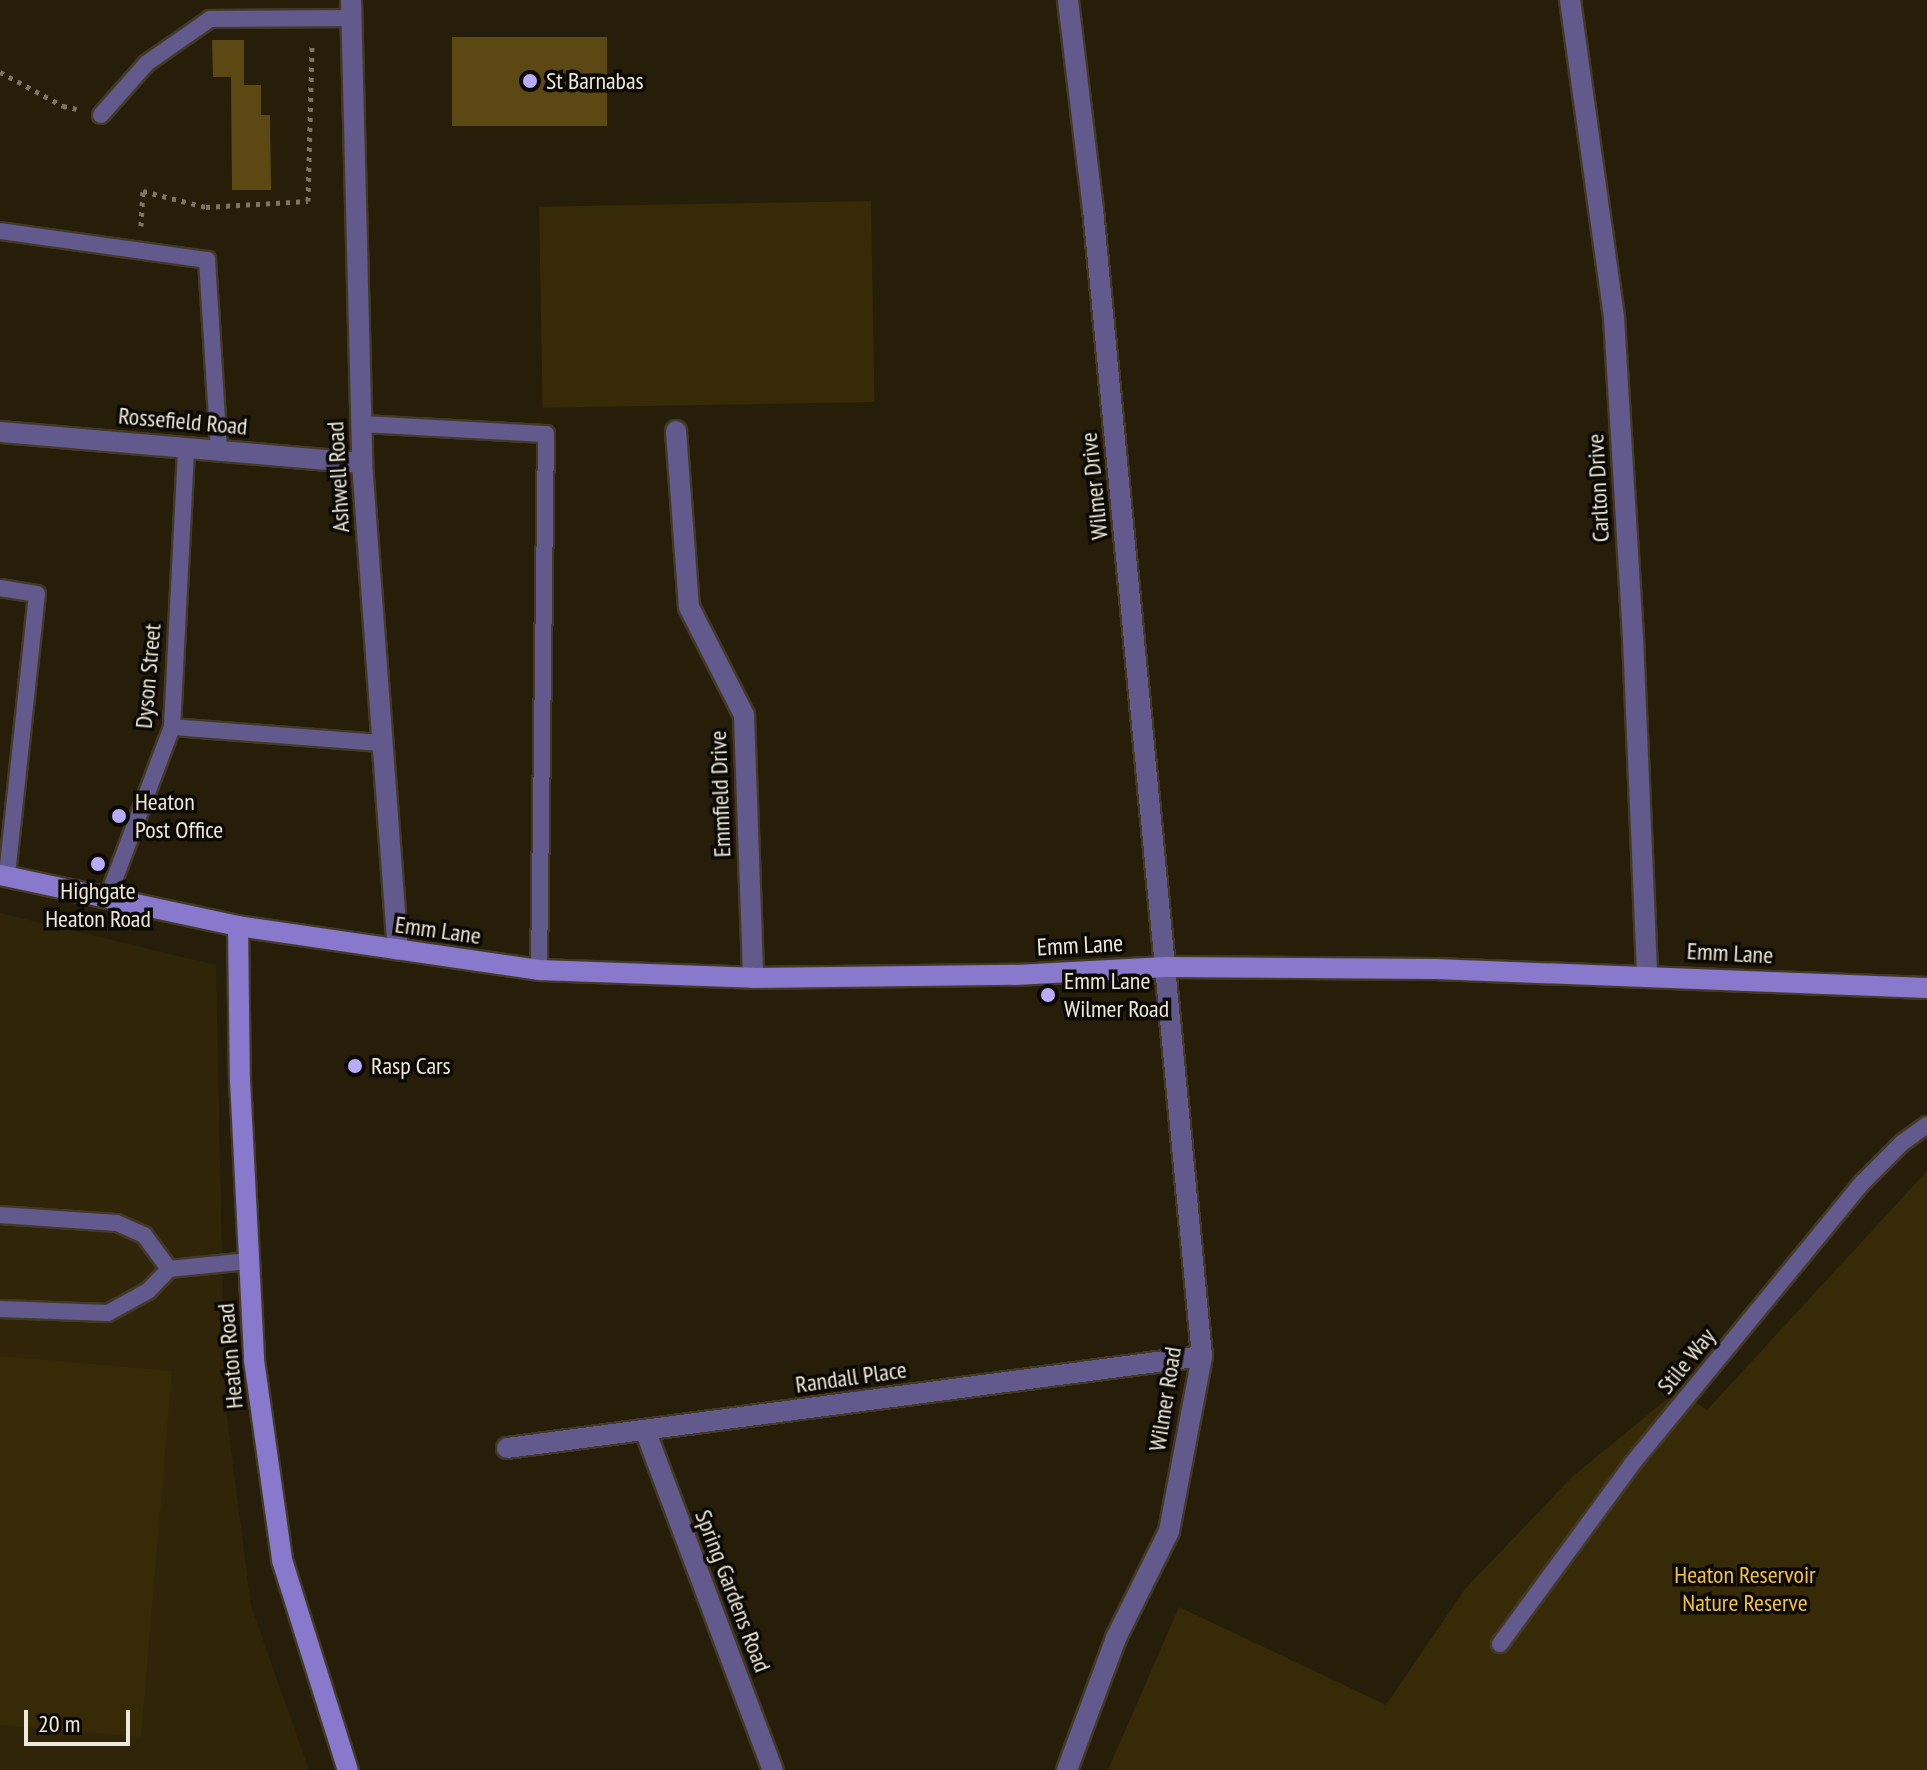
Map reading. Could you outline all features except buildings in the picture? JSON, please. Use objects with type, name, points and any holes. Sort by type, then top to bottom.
[{"type":"street","name":"Wilmer Drive","points":[[1068,0],[1093,210],[1166,967]]},
{"type":"street","name":"Carlton Drive","points":[[1570,0],[1614,318],[1633,638],[1647,975]]},
{"type":"street","name":"Ashwell Road","points":[[351,9],[362,463],[398,950]]},
{"type":"street","name":"Emmfield Drive","points":[[676,431],[689,607],[744,715],[753,978]]},
{"type":"street","name":"Rossefield Road","points":[[0,432],[362,463]]},
{"type":"street","name":"Emm Lane","points":[[4,876],[238,926],[539,970],[753,978],[1015,975],[1166,967],[1647,975],[1927,988]]},
{"type":"street","name":"Heaton Road","points":[[238,926],[239,1052],[254,1360],[282,1560],[348,1770]]},
{"type":"street","name":"Wilmer Road","points":[[1067,1770],[1116,1638],[1169,1531],[1202,1356],[1166,967]]},
{"type":"street","name":"Randall Place","points":[[507,1448],[1202,1356]]},
{"type":"street","name":"Spring Gardens Road","points":[[645,1430],[773,1770]]},
{"type":"lane","points":[[101,115],[147,63],[210,19],[312,19],[351,9]]},
{"type":"lane","points":[[0,231],[207,260],[219,450]]},
{"type":"lane","points":[[361,424],[546,434],[539,970]]},
{"type":"lane","name":"Dyson Street","points":[[107,899],[172,727],[186,447]]},
{"type":"lane","points":[[0,588],[37,594],[4,876]]},
{"type":"lane","points":[[172,727],[382,743]]},
{"type":"lane","name":"Stile Way","points":[[1500,1644],[1632,1464],[1862,1183],[1902,1143],[1927,1125]]},
{"type":"lane","points":[[0,1215],[117,1223],[144,1235],[169,1269]]},
{"type":"lane","points":[[0,1309],[108,1313],[148,1291],[169,1269],[249,1261]]},
{"type":"path","points":[[140,251],[143,191],[206,207],[308,201],[312,19]]},
{"type":"path","points":[[0,72],[63,106],[101,115]]},
{"type":"shaded area","points":[[0,913],[216,965],[225,1401],[251,1606],[309,1770],[0,1770]]},
{"type":"green space","points":[[871,201],[875,402],[543,408],[539,207]]},
{"type":"green space","name":"Heaton Reservoir Nature Reserve","points":[[1927,1171],[1927,1770],[1108,1770],[1179,1607],[1386,1705],[1465,1589],[1572,1477],[1678,1390],[1707,1410]]},
{"type":"green space","points":[[0,1356],[172,1371],[141,1737],[0,1725]]},
{"type":"place","name":"St Barnabas","points":[[530,81]]},
{"type":"place","name":"Heaton Post Office","points":[[119,816]]},
{"type":"place","name":"Highgate Heaton Road","points":[[98,864]]},
{"type":"place","name":"Emm Lane Wilmer Road","points":[[1048,995]]},
{"type":"place","name":"Rasp Cars","points":[[355,1066]]}]
